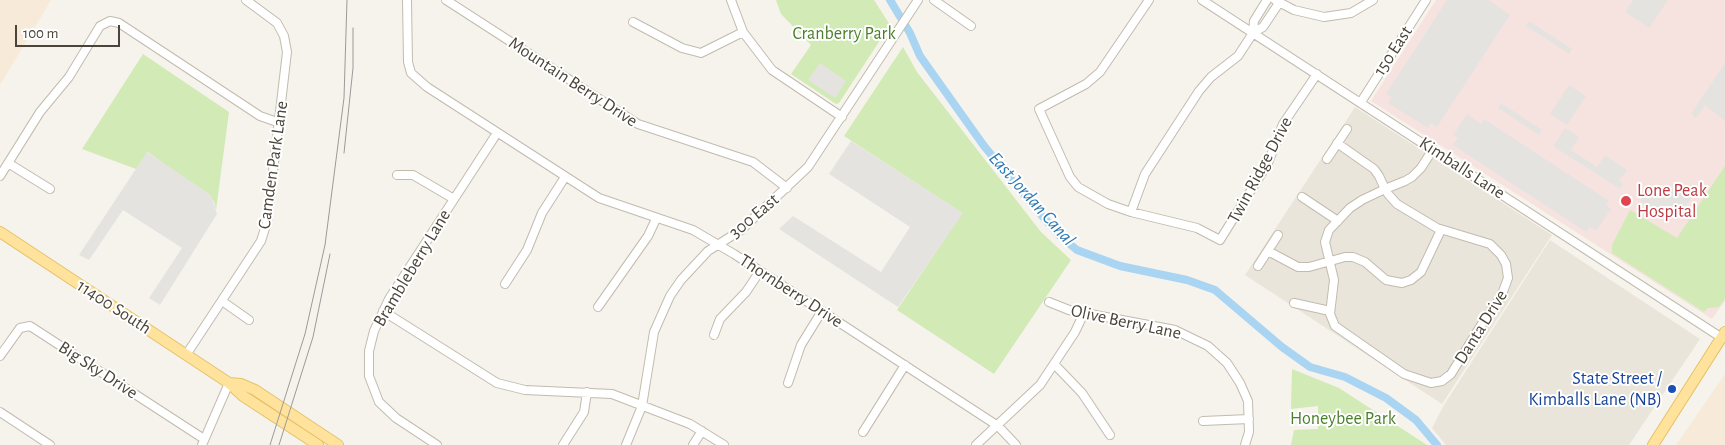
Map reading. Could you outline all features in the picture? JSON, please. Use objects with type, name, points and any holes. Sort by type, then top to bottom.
[{"type":"main road","name":"11400 South","points":[[0,232],[229,383],[243,396],[318,445]]},
{"type":"main road","points":[[1653,445],[1723,335]]},
{"type":"main road","name":"11400 South","points":[[229,383],[241,384],[255,390],[338,445]]},
{"type":"street","name":"Camden Park Lane","points":[[186,355],[261,242],[266,229],[287,59],[286,44],[277,23],[246,0]]},
{"type":"street","name":"Thornberry Drive","points":[[407,0],[407,52],[411,73],[427,87],[605,202],[693,230],[718,244],[998,426],[1016,445]]},
{"type":"street","name":"Mountain Berry Drive","points":[[446,0],[638,124],[753,162],[787,188]]},
{"type":"street","points":[[731,0],[743,32],[772,70],[842,118]]},
{"type":"street","name":"300 East","points":[[626,445],[642,406],[650,352],[660,317],[681,280],[708,252],[741,230],[808,167],[918,0]]},
{"type":"street","points":[[934,0],[971,26]]},
{"type":"street","name":"Twin Ridge Drive","points":[[1149,0],[1100,72],[1086,84],[1039,109],[1070,177],[1078,187],[1108,204],[1131,212],[1198,228],[1220,240],[1265,169],[1283,124],[1317,74]]},
{"type":"street","name":"Kimballs Lane","points":[[1202,0],[1723,335]]},
{"type":"street","points":[[1253,33],[1254,21],[1267,0]]},
{"type":"street","points":[[1131,212],[1145,174],[1198,92],[1211,77],[1238,56],[1253,33],[1263,26],[1277,1],[1294,10],[1324,17],[1351,13],[1373,0]]},
{"type":"street","name":"150 East","points":[[1360,102],[1426,0]]},
{"type":"street","points":[[0,176],[40,112],[69,77],[100,26],[110,21],[119,23],[260,116],[280,123]]},
{"type":"street","points":[[633,22],[682,48],[701,53],[743,32]]},
{"type":"street","points":[[1327,159],[1347,129]]},
{"type":"street","name":"Brambleberry Lane","points":[[437,445],[390,414],[375,396],[369,376],[369,351],[374,331],[383,311],[497,132]]},
{"type":"street","name":"Danta Drive","points":[[1330,311],[1332,322],[1342,332],[1404,374],[1428,383],[1442,381],[1454,371],[1485,318],[1501,298],[1506,288],[1508,273],[1501,255],[1490,244],[1442,230],[1397,204],[1374,169],[1337,144]]},
{"type":"street","points":[[1294,303],[1330,311],[1334,284],[1325,246],[1326,238],[1338,221],[1358,202],[1415,174],[1433,149]]},
{"type":"street","points":[[8,163],[50,189]]},
{"type":"street","points":[[397,175],[413,175],[454,199]]},
{"type":"street","points":[[505,284],[527,250],[542,213],[565,176]]},
{"type":"street","points":[[1302,198],[1338,221]]},
{"type":"street","points":[[598,307],[648,236],[656,218]]},
{"type":"street","points":[[1268,251],[1298,267],[1309,267],[1354,257],[1364,262],[1386,280],[1402,283],[1411,280],[1421,272],[1442,230]]},
{"type":"street","points":[[1258,266],[1278,235]]},
{"type":"street","points":[[714,335],[720,319],[746,292],[760,271]]},
{"type":"street","points":[[222,301],[249,320]]},
{"type":"street","name":"Olive Berry Lane","points":[[1049,302],[1063,308],[1084,313],[1175,330],[1208,346],[1227,363],[1240,383],[1248,401],[1249,419],[1245,445]]},
{"type":"street","points":[[383,311],[497,383],[525,390],[612,394],[690,424],[724,445]]},
{"type":"street","points":[[788,383],[801,345],[822,311]]},
{"type":"street","points":[[976,445],[1040,386],[1076,332],[1084,313]]},
{"type":"street","name":"Big Sky Drive","points":[[0,356],[20,328],[30,326],[203,442]]},
{"type":"street","points":[[863,432],[905,365]]},
{"type":"street","points":[[1055,365],[1082,394],[1110,434]]},
{"type":"street","points":[[203,442],[229,383]]},
{"type":"street","points":[[563,445],[584,412],[587,392]]},
{"type":"street","points":[[0,412],[50,445]]},
{"type":"street","points":[[1203,421],[1249,419]]},
{"type":"street","points":[[693,445],[702,431]]},
{"type":"shaded area","points":[[0,0],[51,0],[0,85]]},
{"type":"shaded area","name":"Lone Peak Hospital","points":[[1436,0],[1725,0],[1725,301],[1712,319],[1371,101]]},
{"type":"shaded area","points":[[1447,0],[1489,0],[1510,15],[1437,127],[1431,123],[1428,128],[1388,103],[1392,97],[1386,94]]},
{"type":"shaded area","points":[[1633,0],[1668,0],[1649,28],[1625,12]]},
{"type":"shaded area","points":[[1529,21],[1572,49],[1569,54],[1526,26]]},
{"type":"shaded area","points":[[820,63],[846,81],[835,98],[808,80]]},
{"type":"shaded area","points":[[1725,63],[1725,121],[1705,105],[1696,118],[1691,114]]},
{"type":"shaded area","points":[[1569,85],[1586,96],[1567,125],[1550,114]]},
{"type":"shaded area","points":[[1501,103],[1542,130],[1539,135],[1498,108]]},
{"type":"shaded area","points":[[1355,107],[1552,235],[1442,404],[1245,275]]},
{"type":"shaded area","points":[[1467,114],[1481,124],[1484,119],[1609,201],[1606,205],[1611,209],[1596,231],[1590,227],[1586,232],[1453,145],[1458,138],[1453,135]]},
{"type":"shaded area","points":[[1565,128],[1579,137],[1571,150],[1597,167],[1605,155],[1627,170],[1619,181],[1623,184],[1620,189],[1553,146]]},
{"type":"shaded area","points":[[851,141],[963,213],[898,307],[779,229],[793,216],[881,272],[910,227],[829,174]]},
{"type":"shaded area","points":[[147,152],[211,195],[217,214],[160,305],[149,298],[182,248],[123,210],[89,260],[79,255]]},
{"type":"shaded area","points":[[1651,184],[1668,195],[1676,184],[1695,192],[1677,219],[1672,216],[1669,221],[1640,201]]},
{"type":"shaded area","points":[[1550,240],[1700,339],[1629,445],[1446,445],[1432,428],[1444,405]]},
{"type":"shaded area","points":[[1725,374],[1725,445],[1676,445]]},
{"type":"green space","name":"Cranberry Park","points":[[776,0],[874,0],[890,25],[839,103],[836,104],[791,74],[811,45],[781,14]]},
{"type":"green space","points":[[903,47],[917,72],[1041,232],[1071,260],[994,374],[897,310],[962,213],[844,136]]},
{"type":"green space","points":[[143,54],[229,112],[216,210],[214,201],[148,152],[136,169],[82,149]]},
{"type":"green space","points":[[1725,166],[1725,299],[1719,307],[1708,308],[1704,312],[1612,253],[1612,245],[1630,210],[1677,238]]},
{"type":"green space","name":"Honeybee Park","points":[[1292,369],[1339,388],[1427,445],[1291,445],[1294,430],[1318,429],[1318,406],[1291,409]]},
{"type":"waterway","name":"East Jordan Canal","points":[[890,0],[910,33],[920,56],[984,146],[1060,236],[1077,250],[1120,266],[1187,280],[1215,290],[1282,347],[1310,367],[1345,377],[1386,398],[1416,420],[1437,445]]},
{"type":"tram line","points":[[270,445],[305,334],[325,245],[344,98],[347,0]]},
{"type":"tram line","points":[[344,153],[353,68],[353,28]]},
{"type":"tram line","points":[[279,445],[313,337],[330,254]]},
{"type":"place","name":"Lone Peak Hospital","points":[[1626,201]]},
{"type":"place","name":"State Street / Kimballs Lane (NB)","points":[[1672,389]]}]
